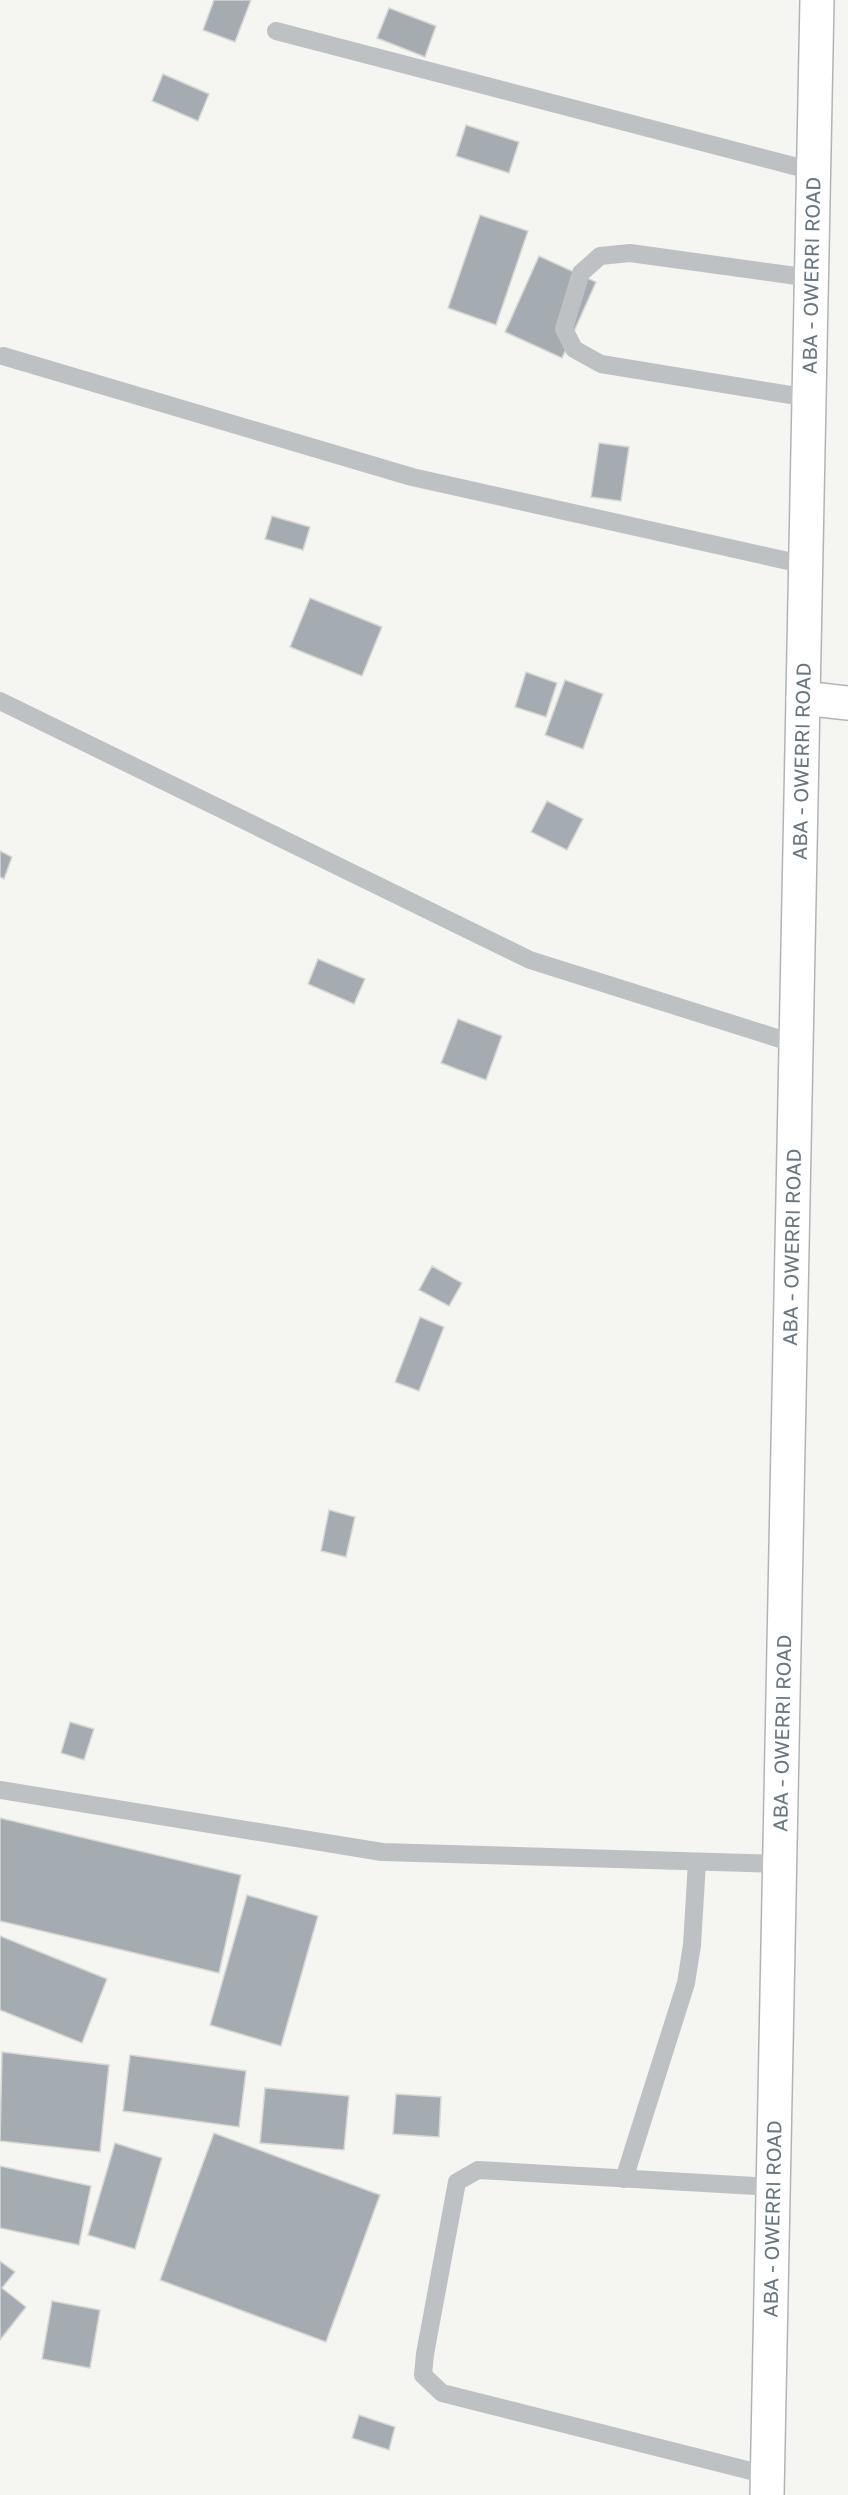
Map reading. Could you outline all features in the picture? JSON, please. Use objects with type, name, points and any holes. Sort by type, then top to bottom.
[{"type":"highway","name":"ABA - OWERRI ROAD","points":[[767,2485],[817,0]]},
{"type":"highway","points":[[804,699],[848,703]]},
{"type":"lane","points":[[276,31],[813,171]]},
{"type":"lane","points":[[809,398],[601,364],[574,350],[564,329],[581,273],[600,256],[630,253],[811,278]]},
{"type":"lane","points":[[3,356],[412,477],[806,565]]},
{"type":"lane","points":[[0,701],[530,960],[796,1044]]},
{"type":"lane","points":[[0,1790],[382,1852],[780,1864]]},
{"type":"lane","points":[[624,2179],[671,2023],[686,1983],[692,1945],[698,1862]]},
{"type":"lane","points":[[767,2485],[442,2393],[423,2375],[457,2182],[478,2170],[772,2187]]},
{"type":"building","points":[[214,0],[251,0],[235,42],[203,30]]},
{"type":"building","points":[[389,8],[436,26],[425,57],[377,38]]},
{"type":"building","points":[[163,74],[209,94],[198,121],[152,101]]},
{"type":"building","points":[[466,125],[519,142],[509,173],[456,156]]},
{"type":"building","points":[[480,215],[528,231],[496,325],[448,308]]},
{"type":"building","points":[[539,256],[596,282],[562,358],[505,332]]},
{"type":"building","points":[[599,443],[629,447],[621,501],[591,497]]},
{"type":"building","points":[[272,516],[310,527],[303,550],[265,539]]},
{"type":"building","points":[[310,598],[382,627],[362,676],[290,647]]},
{"type":"building","points":[[526,672],[557,683],[546,717],[515,707]]},
{"type":"building","points":[[565,680],[603,694],[583,749],[545,735]]},
{"type":"building","points":[[547,801],[583,819],[567,850],[531,832]]},
{"type":"building","points":[[0,851],[12,857],[4,879],[0,877]]},
{"type":"building","points":[[318,959],[365,979],[354,1004],[308,984]]},
{"type":"building","points":[[458,1019],[502,1036],[486,1080],[441,1063]]},
{"type":"building","points":[[432,1266],[462,1283],[449,1306],[419,1290]]},
{"type":"building","points":[[420,1317],[444,1327],[419,1391],[395,1382]]},
{"type":"building","points":[[329,1510],[355,1517],[346,1557],[321,1551]]},
{"type":"building","points":[[70,1722],[94,1729],[84,1760],[61,1753]]},
{"type":"building","points":[[0,1818],[241,1875],[219,1973],[0,1921]]},
{"type":"building","points":[[247,1895],[318,1916],[281,2046],[210,2025]]},
{"type":"building","points":[[0,1936],[107,1979],[82,2043],[0,2010]]},
{"type":"building","points":[[2,2052],[109,2065],[100,2152],[0,2141]]},
{"type":"building","points":[[130,2055],[246,2071],[239,2127],[123,2111]]},
{"type":"building","points":[[265,2088],[349,2096],[344,2150],[260,2143]]},
{"type":"building","points":[[396,2094],[441,2097],[439,2137],[393,2134]]},
{"type":"building","points":[[214,2133],[380,2195],[326,2342],[160,2280]]},
{"type":"building","points":[[115,2143],[162,2158],[135,2249],[88,2235]]},
{"type":"building","points":[[0,2166],[91,2186],[79,2245],[0,2228]]},
{"type":"building","points":[[0,2261],[15,2272],[2,2288],[26,2307],[0,2340]]},
{"type":"building","points":[[52,2301],[100,2310],[90,2368],[42,2359]]},
{"type":"building","points":[[359,2415],[395,2427],[389,2450],[352,2438]]}]
